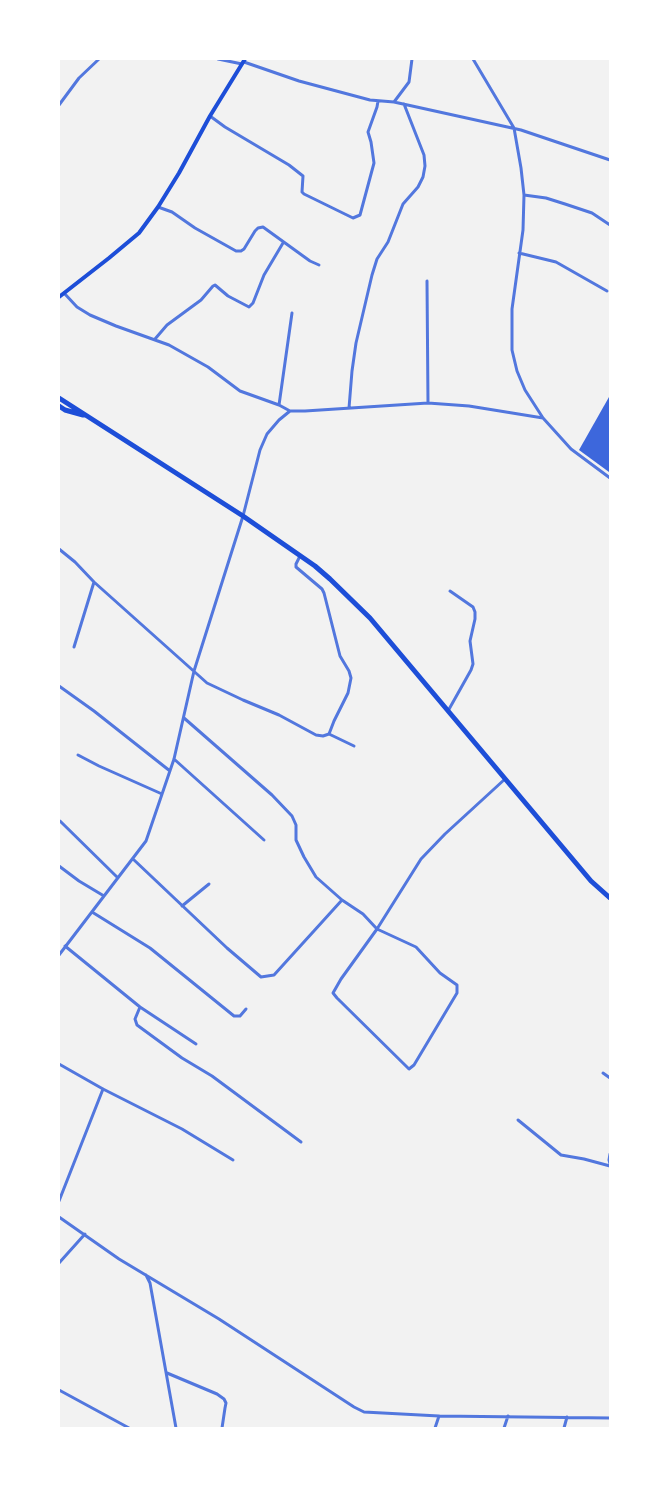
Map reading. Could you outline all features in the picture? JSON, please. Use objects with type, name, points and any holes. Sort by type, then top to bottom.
[{"type":"highway","points":[[59,398],[243,516],[330,579],[370,618],[591,880],[610,898]]},
{"type":"highway","points":[[59,406],[65,410],[90,418]]},
{"type":"main road","points":[[59,297],[139,233],[179,174],[210,116],[244,61]]},
{"type":"street","points":[[59,105],[79,78],[99,59]]},
{"type":"street","points":[[218,59],[244,61],[299,80],[378,101],[394,102],[514,128],[610,160]]},
{"type":"street","points":[[394,102],[409,82],[412,59]]},
{"type":"street","points":[[473,59],[514,128],[524,195],[523,230],[512,309],[512,350],[517,371],[525,390],[543,418],[571,448],[610,478]]},
{"type":"street","points":[[210,116],[289,165],[303,176],[302,192],[304,194],[353,218],[360,215],[374,163],[368,132],[378,107],[378,101]]},
{"type":"street","points":[[349,408],[356,344],[375,267],[403,204],[418,187],[423,177],[425,166],[424,155],[404,104]]},
{"type":"street","points":[[524,195],[546,198],[592,213],[610,225]]},
{"type":"street","points":[[158,207],[172,212],[195,228],[236,251],[244,249],[258,228],[263,228],[319,265]]},
{"type":"street","points":[[156,339],[167,325],[201,300],[215,285],[228,296],[249,307],[284,242]]},
{"type":"street","points":[[519,253],[556,262],[607,291]]},
{"type":"street","points":[[427,281],[428,403]]},
{"type":"street","points":[[64,293],[77,307],[90,315],[156,339],[208,367],[248,395],[279,405],[290,411],[428,403],[470,406],[543,418]]},
{"type":"street","points":[[279,405],[292,313]]},
{"type":"street","points":[[59,955],[146,841],[174,759],[194,672],[243,516],[260,450],[267,434],[278,420],[290,411]]},
{"type":"street","points":[[59,549],[207,683],[279,715],[316,735],[323,736],[329,734],[354,746]]},
{"type":"street","points":[[300,556],[296,567],[322,589],[324,593],[340,656],[351,678],[348,693],[329,734]]},
{"type":"street","points":[[74,646],[94,582]]},
{"type":"street","points":[[448,711],[473,664],[470,641],[475,620],[473,607],[450,591]]},
{"type":"street","points":[[59,686],[170,771]]},
{"type":"street","points":[[184,718],[272,795],[292,816],[296,825],[296,840],[316,877],[342,900],[363,914],[377,929],[416,947],[440,973],[454,982],[458,989],[414,1065],[409,1069],[336,998],[334,992],[340,979],[377,929],[421,859],[445,834],[505,779]]},
{"type":"street","points":[[78,755],[98,766],[162,794]]},
{"type":"street","points":[[174,759],[264,840]]},
{"type":"street","points":[[60,821],[118,878]]},
{"type":"street","points":[[133,859],[227,948],[261,977],[274,975],[342,900]]},
{"type":"street","points":[[59,866],[104,896]]},
{"type":"street","points":[[182,906],[209,884]]},
{"type":"street","points":[[92,912],[150,948],[234,1016],[240,1016],[246,1009]]},
{"type":"street","points":[[66,946],[140,1007],[196,1044]]},
{"type":"street","points":[[140,1007],[135,1019],[137,1025],[182,1058],[212,1076],[301,1142]]},
{"type":"street","points":[[59,1064],[102,1089],[182,1129],[233,1160]]},
{"type":"street","points":[[602,1073],[610,1078]]},
{"type":"street","points":[[59,1201],[102,1089]]},
{"type":"street","points":[[518,1120],[561,1155],[610,1165],[610,1154]]},
{"type":"street","points":[[59,1217],[120,1259],[364,1412],[439,1416],[610,1418]]},
{"type":"street","points":[[59,1263],[84,1234]]},
{"type":"street","points":[[145,1274],[150,1283],[176,1428]]},
{"type":"street","points":[[166,1373],[217,1394],[224,1399],[225,1408],[222,1428]]},
{"type":"street","points":[[59,1390],[129,1428]]},
{"type":"street","points":[[435,1428],[439,1416]]},
{"type":"street","points":[[504,1428],[508,1416]]},
{"type":"street","points":[[564,1428],[567,1417]]},
{"type":"building","points":[[610,398],[609,472],[579,450]]}]
